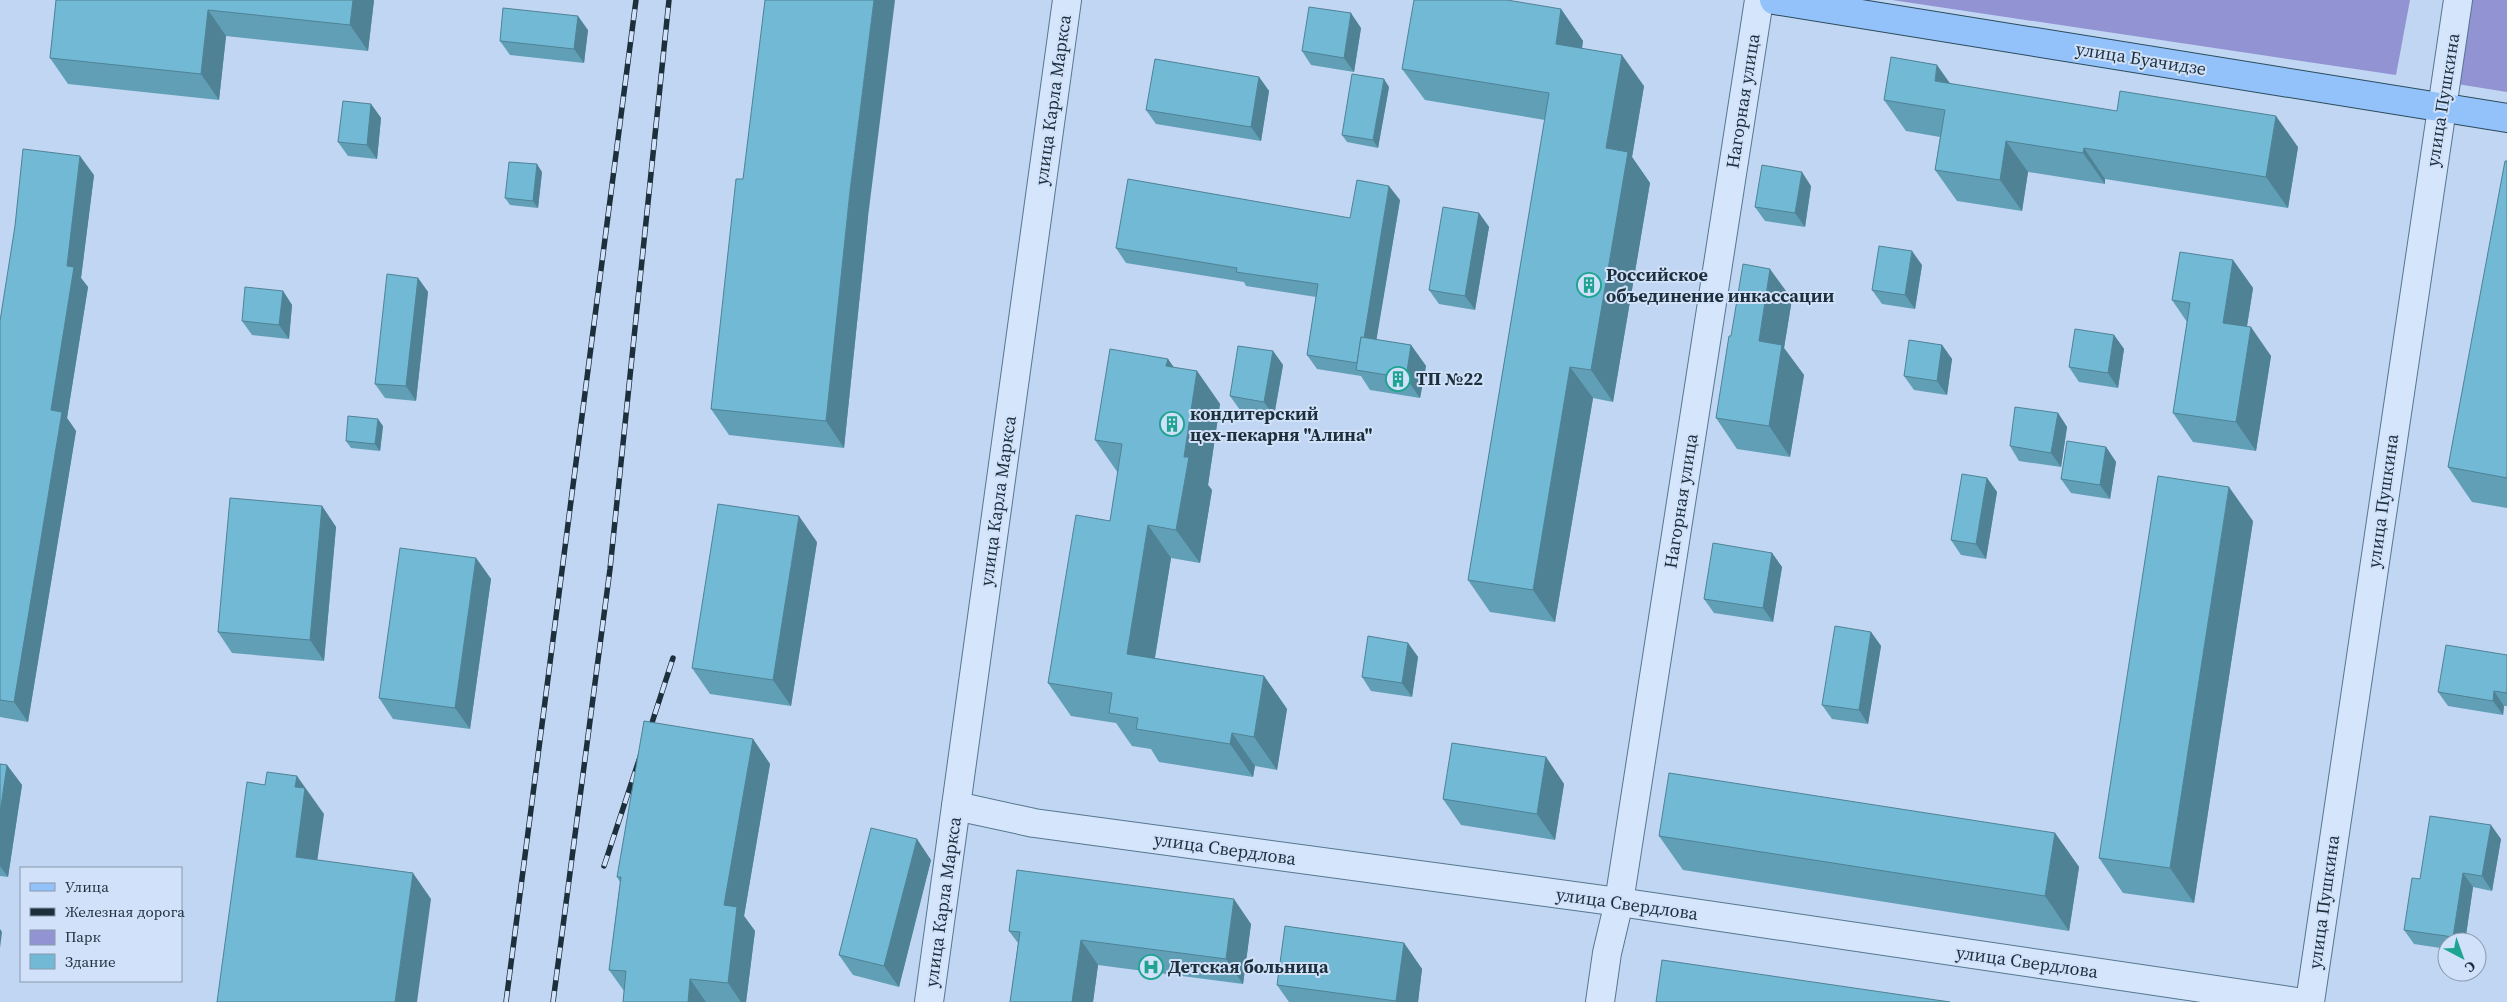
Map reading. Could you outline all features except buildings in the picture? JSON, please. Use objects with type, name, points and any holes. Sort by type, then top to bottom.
[{"type":"main road","name":"улица Буачидзе","points":[[1774,0],[2507,118]]},
{"type":"street","name":"улица Карла Маркса","points":[[929,1002],[1067,0]]},
{"type":"street","name":"Нагорная улица","points":[[1600,1002],[1607,953],[1619,902],[1759,0]]},
{"type":"street","name":"улица Пушкина","points":[[2310,1002],[2458,0]]},
{"type":"street","name":"улица Свердлова","points":[[956,806],[1034,823],[1619,902],[2297,1002]]},
{"type":"green space","points":[[1892,0],[2410,0],[2396,75]]},
{"type":"green space","points":[[2472,0],[2507,0],[2507,92],[2457,84]]},
{"type":"railway","points":[[506,1002],[636,0]]},
{"type":"railway","points":[[553,1002],[610,569],[669,0]]},
{"type":"railway","points":[[648,735],[673,658]]},
{"type":"railway","points":[[604,866],[641,754]]},
{"type":"place","name":"Российское объединение инкассации","points":[[1589,285]]},
{"type":"place","name":"ТП №22","points":[[1398,379]]},
{"type":"place","name":"кондитерский цех-пекарня \"Алина\"","points":[[1172,424]]},
{"type":"place","name":"Детская больница","points":[[1151,967]]}]
